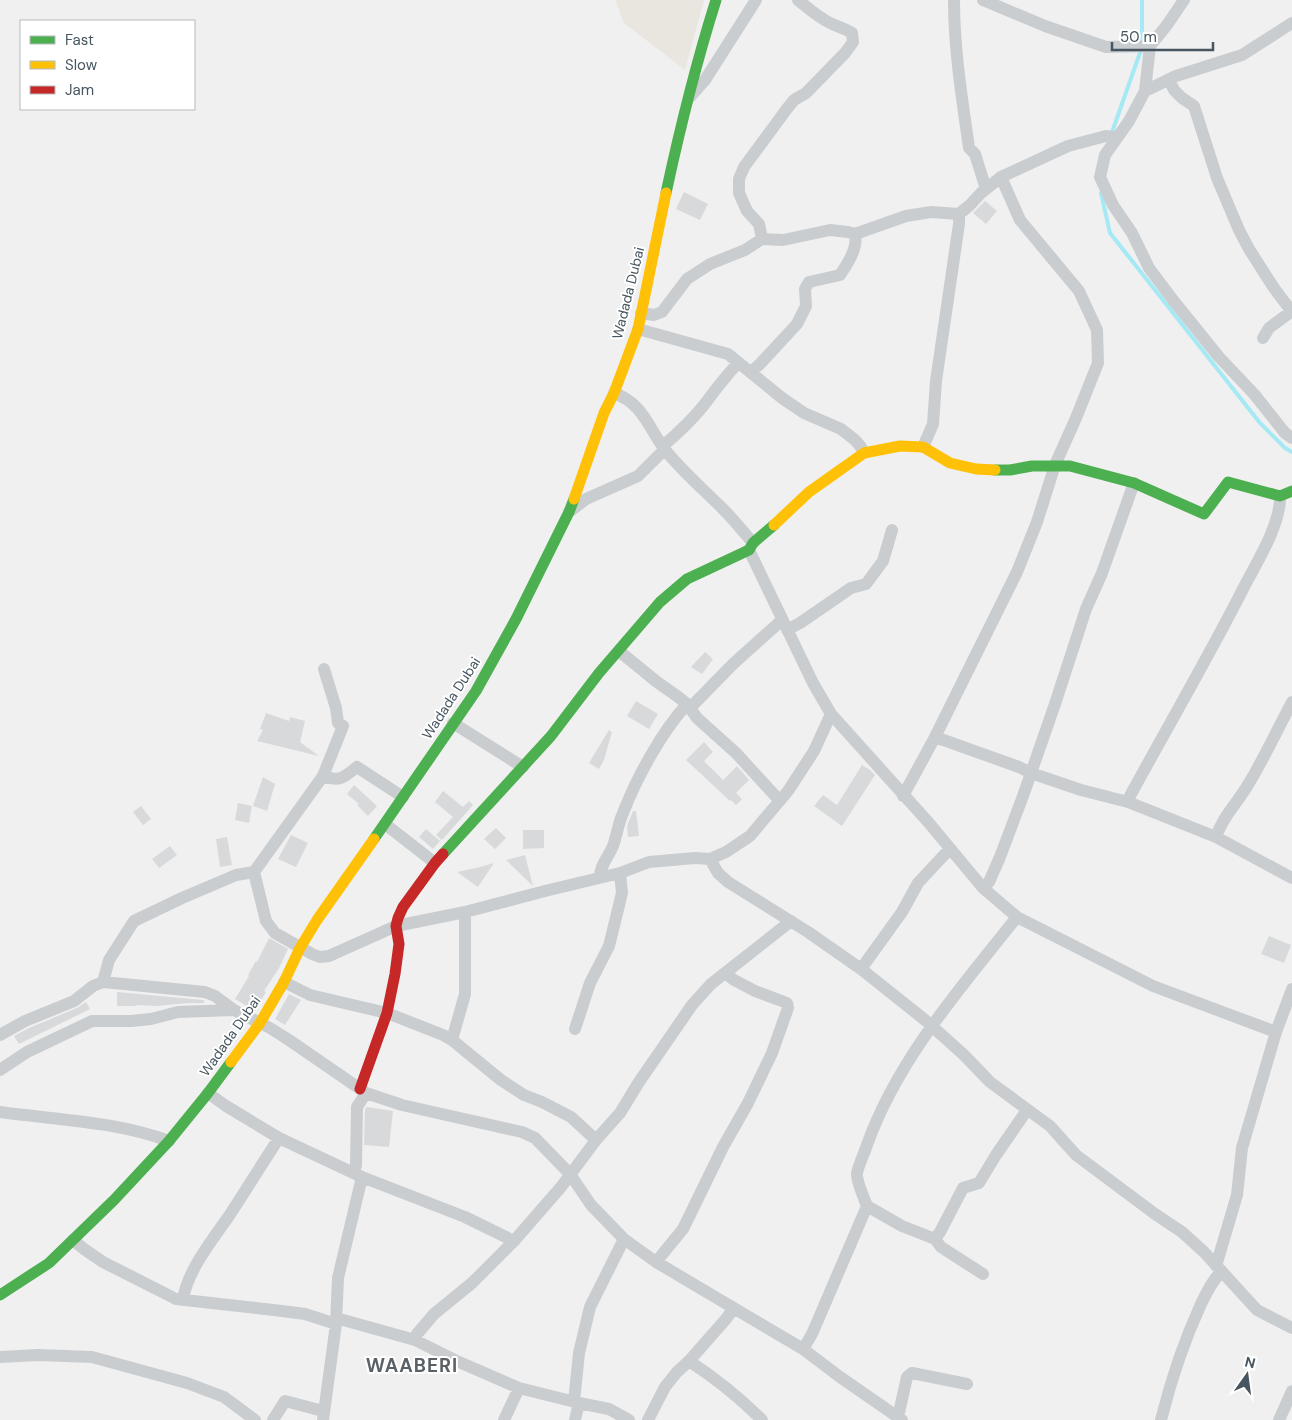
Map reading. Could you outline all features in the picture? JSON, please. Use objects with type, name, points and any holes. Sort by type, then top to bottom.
[{"type":"street","name":"Wadada Dubai","points":[[0,1295],[49,1263],[73,1240],[114,1200],[169,1141],[208,1093],[260,1023],[317,920],[476,691],[516,620],[569,512],[604,414],[638,329],[677,141],[716,0]]},
{"type":"street","points":[[688,101],[705,80],[756,0]]},
{"type":"street","points":[[762,238],[759,224],[748,211],[739,194],[739,179],[744,167],[794,100],[806,93],[845,53],[853,42],[852,32],[831,24],[798,0]]},
{"type":"street","points":[[954,0],[954,28],[969,148],[975,154],[986,189]]},
{"type":"street","points":[[983,0],[1045,26],[1106,48],[1150,46]]},
{"type":"street","points":[[1184,0],[1150,46],[1145,91],[1129,121],[1105,155],[1100,177],[1114,205],[1132,233],[1149,268],[1219,358],[1254,394],[1285,433],[1292,438]]},
{"type":"street","points":[[1145,91],[1176,76],[1242,55],[1291,26]]},
{"type":"street","points":[[1169,80],[1174,90],[1194,106],[1217,178],[1239,230],[1274,288],[1292,312],[1269,328],[1263,338]]},
{"type":"street","points":[[641,313],[654,315],[662,312],[686,279],[710,264],[745,250],[762,238],[783,240],[830,230],[855,234],[906,216],[931,212],[959,214],[1001,177],[1068,146],[1106,136],[1118,138]]},
{"type":"street","points":[[903,796],[935,737],[1017,572],[1037,522],[1055,465],[1098,362],[1097,330],[1079,292],[1020,220],[1001,177]]},
{"type":"street","points":[[923,446],[933,424],[936,381],[959,214]]},
{"type":"street","points":[[751,372],[797,324],[806,306],[804,289],[809,282],[840,275],[854,250],[855,234]]},
{"type":"street","points":[[638,329],[728,354],[782,398],[804,413],[841,429],[855,440],[864,453]]},
{"type":"street","points":[[569,512],[586,499],[638,476],[703,406],[721,381],[738,363]]},
{"type":"street","points":[[614,393],[622,396],[641,412],[664,448],[724,510],[751,547],[785,625],[813,683],[831,714],[929,823],[983,888],[1017,917],[1153,986],[1276,1032]]},
{"type":"street","points":[[273,1420],[285,1401],[323,1415],[336,1321],[338,1278],[358,1175],[356,1165],[358,1107],[387,1013],[399,944],[396,926],[403,906],[435,864],[551,736],[599,673],[660,602],[687,579],[751,547],[809,492],[864,453],[900,446],[923,446],[950,464],[976,469],[1010,470],[1032,466],[1070,466],[1134,483],[1204,514],[1228,482],[1280,496],[1292,491]]},
{"type":"street","points":[[983,888],[989,882],[1000,857],[1031,773],[1086,609],[1102,573],[1134,483]]},
{"type":"street","points":[[1128,802],[1269,539],[1280,506],[1280,496]]},
{"type":"street","points":[[600,878],[600,870],[613,846],[622,815],[644,767],[668,728],[688,706],[733,664],[785,625],[800,623],[851,588],[866,584],[883,560],[892,530]]},
{"type":"street","points":[[619,651],[688,706],[697,718],[736,753],[779,800]]},
{"type":"street","points":[[103,982],[109,960],[134,921],[236,875],[254,872],[323,776],[343,726],[338,723],[336,708],[324,670]]},
{"type":"street","points":[[1216,837],[1229,811],[1246,788],[1292,702]]},
{"type":"street","points":[[254,872],[266,921],[275,933],[320,957],[329,956],[396,926],[465,912],[545,890],[620,873],[650,862],[695,858],[710,859],[726,852],[750,836],[788,791],[814,751],[831,714]]},
{"type":"street","points":[[454,723],[523,767]]},
{"type":"street","points":[[935,737],[1081,790],[1128,802],[1216,837],[1292,878]]},
{"type":"street","points":[[323,776],[334,780],[341,778],[357,767],[403,798]]},
{"type":"street","points":[[385,824],[435,864]]},
{"type":"street","points":[[861,969],[902,912],[918,884],[950,850]]},
{"type":"street","points":[[710,859],[718,873],[728,882],[861,969],[932,1026],[990,1082],[1050,1126],[1076,1154],[1146,1208],[1182,1232],[1204,1252],[1257,1310],[1292,1328]]},
{"type":"street","points":[[574,1029],[590,983],[609,946],[622,893],[620,873]]},
{"type":"street","points":[[452,1040],[465,994],[465,912]]},
{"type":"street","points":[[983,1274],[941,1247],[935,1239],[902,1226],[867,1206],[856,1175],[871,1132],[902,1073],[932,1026],[1017,917]]},
{"type":"street","points":[[415,1340],[417,1334],[434,1314],[472,1283],[514,1241],[561,1187],[596,1140],[620,1113],[692,1005],[711,984],[791,922]]},
{"type":"street","points":[[656,1262],[683,1229],[723,1147],[748,1104],[772,1052],[788,1008],[786,1004],[755,991],[725,973]]},
{"type":"street","points":[[0,1035],[25,1021],[74,1001],[93,986],[103,982],[205,992],[289,1040],[363,1091],[402,1105],[522,1132],[535,1138],[570,1174],[591,1205],[624,1239],[656,1262],[803,1349],[900,1418],[907,1377],[912,1373],[967,1384]]},
{"type":"street","points":[[284,982],[310,995],[387,1013],[423,1026],[452,1040],[501,1080],[524,1095],[571,1117],[596,1140]]},
{"type":"street","points":[[1161,1420],[1169,1390],[1192,1323],[1219,1269],[1237,1195],[1242,1148],[1276,1032],[1292,990]]},
{"type":"street","points":[[0,1070],[27,1052],[92,1021],[131,1021],[151,1019],[178,1012],[234,1010]]},
{"type":"street","points":[[208,1093],[278,1138],[358,1175],[465,1216],[514,1241]]},
{"type":"street","points":[[935,1239],[963,1188],[978,1184],[996,1154],[1027,1110]]},
{"type":"street","points":[[0,1112],[105,1125],[147,1133],[169,1141]]},
{"type":"street","points":[[183,1299],[190,1276],[210,1240],[243,1195],[278,1138]]},
{"type":"street","points":[[803,1349],[812,1334],[867,1206]]},
{"type":"street","points":[[575,1420],[579,1353],[590,1307],[624,1239]]},
{"type":"street","points":[[73,1240],[103,1262],[176,1299],[305,1314],[415,1340],[459,1362],[519,1388],[609,1408],[629,1420]]},
{"type":"street","points":[[648,1420],[665,1387],[733,1309]]},
{"type":"street","points":[[0,1357],[38,1355],[92,1357],[187,1383],[224,1397],[255,1420]]},
{"type":"street","points":[[689,1361],[748,1406],[762,1420]]},
{"type":"street","points":[[504,1420],[519,1388]]},
{"type":"street","points":[[1279,1420],[1292,1391]]},
{"type":"sand","points":[[615,0],[704,0],[685,70],[624,23]]},
{"type":"building","points":[[684,192],[708,204],[700,220],[676,209]]},
{"type":"building","points":[[985,201],[997,211],[986,224],[973,213]]},
{"type":"building","points":[[705,652],[713,659],[702,674],[691,667]]},
{"type":"building","points":[[636,701],[658,714],[649,729],[627,716]]},
{"type":"building","points":[[266,713],[289,721],[290,717],[305,721],[300,742],[319,756],[257,741],[263,730],[260,729]]},
{"type":"building","points":[[609,730],[612,732],[604,760],[599,769],[589,763]]},
{"type":"building","points":[[704,742],[713,752],[704,761],[723,780],[737,766],[749,780],[736,793],[742,799],[736,805],[686,760]]},
{"type":"building","points":[[862,765],[875,775],[842,826],[814,806],[823,795],[837,805]]},
{"type":"building","points":[[263,777],[275,784],[267,811],[253,806]]},
{"type":"building","points":[[354,785],[377,806],[368,816],[357,805],[359,804],[347,794]]},
{"type":"building","points":[[443,791],[463,807],[469,801],[473,805],[442,840],[436,835],[453,817],[435,802]]},
{"type":"building","points":[[238,803],[252,806],[249,823],[235,820]]},
{"type":"building","points":[[141,806],[151,819],[143,825],[133,812]]},
{"type":"building","points":[[633,811],[636,811],[639,836],[628,837],[627,826]]},
{"type":"building","points":[[496,828],[506,838],[495,849],[484,839]]},
{"type":"building","points":[[426,829],[440,841],[433,849],[419,837]]},
{"type":"building","points":[[523,830],[544,830],[544,848],[523,849]]},
{"type":"building","points":[[291,835],[308,843],[296,867],[278,859]]},
{"type":"building","points":[[227,837],[232,865],[220,867],[216,839]]},
{"type":"building","points":[[170,846],[177,855],[159,868],[152,859]]},
{"type":"building","points":[[525,855],[533,886],[506,860]]},
{"type":"building","points":[[494,863],[478,887],[457,872],[476,868]]},
{"type":"building","points":[[1269,936],[1291,945],[1284,963],[1261,954]]},
{"type":"building","points":[[269,938],[288,949],[255,1011],[235,999]]},
{"type":"building","points":[[117,992],[204,1000],[204,1003],[117,1006]]},
{"type":"building","points":[[289,994],[301,1000],[285,1025],[275,1019]]},
{"type":"building","points":[[86,1002],[90,1009],[19,1044],[14,1036],[77,1008]]},
{"type":"building","points":[[367,1107],[393,1111],[389,1147],[364,1145],[365,1109]]},
{"type":"waterway","points":[[1142,0],[1142,43]]},
{"type":"waterway","points":[[1111,135],[1141,50]]},
{"type":"waterway","points":[[1101,193],[1110,233],[1260,423],[1285,448],[1292,452]]},
{"type":"traffic: fast","points":[[666,193],[689,96],[716,0]]},
{"type":"traffic: fast","points":[[995,470],[1010,470],[1032,466],[1070,466],[1134,483],[1204,514],[1228,482],[1280,496],[1292,491]]},
{"type":"traffic: fast","points":[[374,839],[476,691],[516,619],[574,499]]},
{"type":"traffic: fast","points":[[443,854],[551,736],[599,673],[660,602],[687,579],[749,550],[753,543],[774,525]]},
{"type":"traffic: fast","points":[[0,1295],[49,1263],[114,1200],[169,1141],[231,1062]]},
{"type":"traffic: slow","points":[[574,499],[604,413],[614,393],[638,329],[666,193]]},
{"type":"traffic: slow","points":[[774,525],[809,492],[864,453],[900,446],[923,447],[950,463],[976,469],[995,470]]},
{"type":"traffic: slow","points":[[231,1062],[260,1023],[317,920],[374,839]]},
{"type":"traffic: jam","points":[[360,1089],[387,1013],[399,944],[396,926],[398,918],[403,907],[443,854]]},
{"type":"district","name":"WAABERI","points":[[412,1365]]}]
